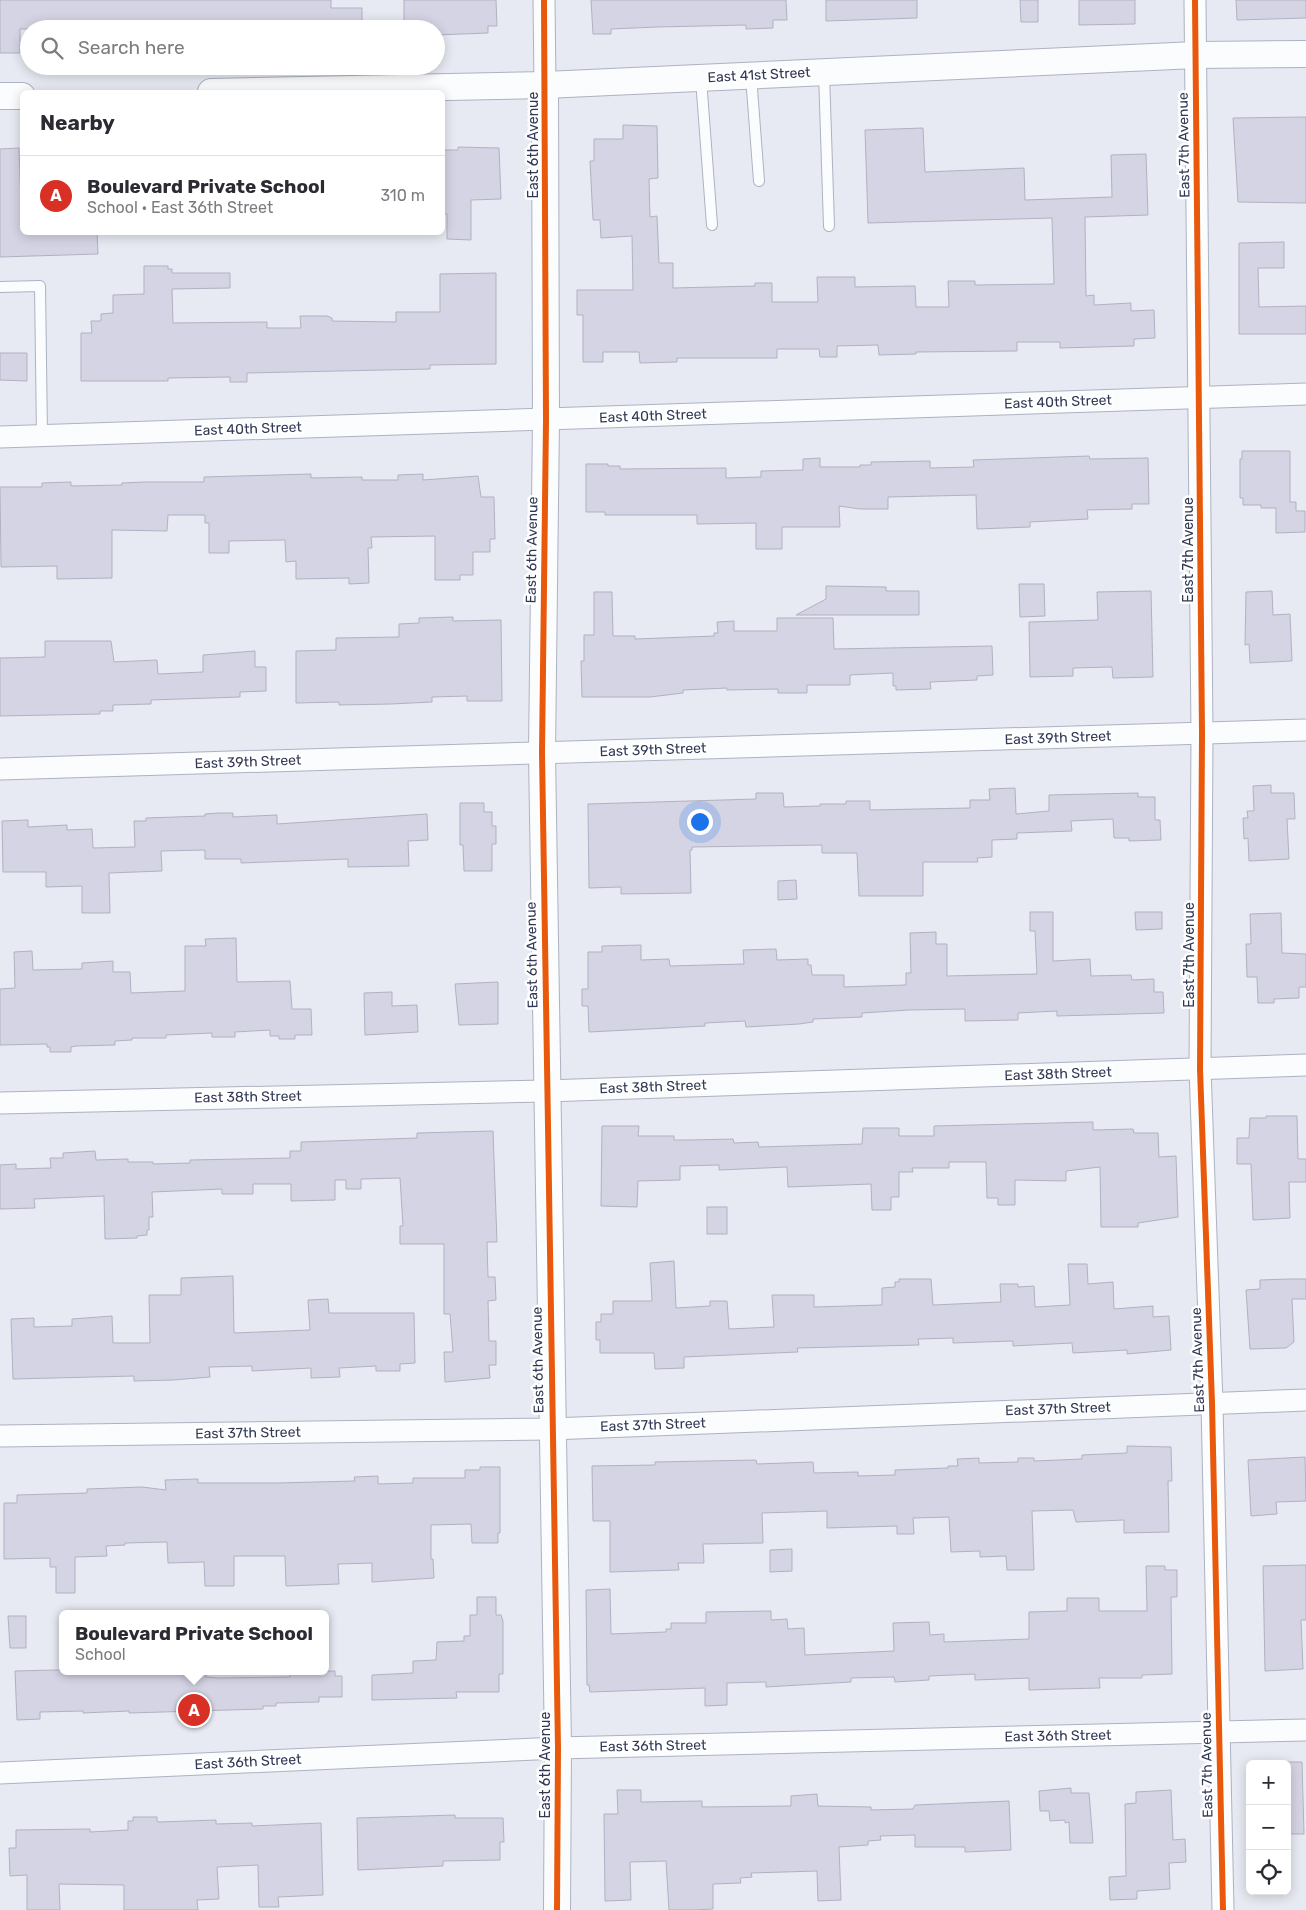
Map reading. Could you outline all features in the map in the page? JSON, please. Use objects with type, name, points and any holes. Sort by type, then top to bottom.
[{"type":"street","name":"East 6th Avenue","points":[[544,0],[546,420],[542,753],[551,1429],[558,1748],[557,1910]]},
{"type":"street","name":"East 7th Avenue","points":[[1195,0],[1202,733],[1200,1069],[1212,1403],[1223,1910]]},
{"type":"street","name":"East 41st Street","points":[[306,90],[545,85],[1196,55],[1306,54]]},
{"type":"street","points":[[0,96],[20,96]]},
{"type":"street","name":"East 40th Street","points":[[0,437],[1306,394]]},
{"type":"street","name":"East 39th Street","points":[[0,769],[1306,730]]},
{"type":"street","name":"East 38th Street","points":[[0,1103],[546,1091],[1306,1065]]},
{"type":"street","name":"East 37th Street","points":[[0,1436],[551,1429],[1306,1400]]},
{"type":"street","name":"East 36th Street","points":[[0,1774],[558,1748],[1306,1730]]},
{"type":"lane","points":[[824,72],[829,226]]},
{"type":"lane","points":[[750,75],[759,181]]},
{"type":"lane","points":[[701,78],[712,225]]},
{"type":"lane","points":[[0,287],[40,286],[42,436]]},
{"type":"building","points":[[0,0],[331,0],[331,8],[362,8],[362,20],[20,20],[20,53],[0,53]]},
{"type":"building","points":[[404,0],[496,0],[497,26],[488,26],[488,33],[445,35],[445,20],[404,20]]},
{"type":"building","points":[[591,0],[786,0],[787,20],[773,20],[773,28],[746,29],[746,25],[657,27],[611,29],[611,34],[593,34]]},
{"type":"building","points":[[826,0],[917,0],[917,18],[826,21]]},
{"type":"building","points":[[1020,0],[1038,0],[1038,22],[1021,22]]},
{"type":"building","points":[[1079,0],[1135,0],[1135,24],[1079,25]]},
{"type":"building","points":[[1236,0],[1306,0],[1306,18],[1237,20]]},
{"type":"building","points":[[1306,117],[1306,203],[1238,202],[1233,118]]},
{"type":"building","points":[[623,125],[657,126],[658,178],[649,179],[650,217],[657,216],[659,263],[673,263],[673,288],[755,286],[755,283],[772,283],[772,302],[818,302],[817,277],[855,277],[855,287],[915,286],[916,307],[949,307],[948,281],[975,281],[975,285],[1054,284],[1052,218],[868,223],[865,130],[923,128],[925,172],[1024,168],[1025,200],[1112,197],[1111,155],[1146,154],[1148,215],[1085,217],[1086,296],[1094,295],[1094,305],[1131,303],[1131,311],[1154,310],[1155,338],[1134,339],[1134,346],[1060,348],[1060,342],[1017,342],[1017,351],[916,352],[916,354],[879,355],[878,345],[837,346],[837,357],[820,357],[819,349],[777,349],[777,358],[677,358],[677,362],[640,363],[639,352],[603,352],[603,362],[583,362],[583,315],[577,315],[577,290],[633,290],[632,236],[601,238],[600,220],[593,220],[590,161],[594,161],[594,139],[623,139]]},
{"type":"building","points":[[458,147],[499,148],[501,199],[471,200],[471,240],[447,239],[445,150],[458,150]]},
{"type":"building","points":[[19,148],[20,235],[97,235],[98,254],[0,257],[0,149]]},
{"type":"building","points":[[1284,242],[1284,268],[1258,268],[1259,307],[1306,306],[1306,334],[1239,334],[1239,243]]},
{"type":"building","points":[[144,266],[168,266],[168,269],[172,269],[172,273],[230,273],[230,288],[172,289],[173,323],[267,322],[267,328],[301,328],[300,316],[327,316],[332,318],[332,321],[396,322],[396,312],[440,312],[440,274],[496,273],[496,364],[430,365],[430,369],[247,373],[247,382],[230,382],[230,377],[168,378],[168,381],[81,381],[81,333],[92,333],[91,321],[101,321],[101,314],[113,313],[113,295],[144,294]]},
{"type":"building","points":[[0,353],[27,353],[27,381],[0,380]]},
{"type":"building","points":[[1242,451],[1290,451],[1290,502],[1296,502],[1296,511],[1305,511],[1305,532],[1276,533],[1276,508],[1261,508],[1261,505],[1243,505],[1243,498],[1240,498],[1240,459],[1242,459]]},
{"type":"building","points":[[1089,456],[1090,459],[1148,458],[1149,504],[1132,504],[1132,509],[1087,510],[1088,519],[1030,522],[1030,527],[977,529],[976,495],[888,497],[888,509],[860,509],[839,506],[840,527],[782,527],[782,549],[756,549],[756,523],[697,524],[697,515],[605,515],[605,512],[586,512],[586,464],[608,464],[608,466],[620,466],[620,469],[726,468],[726,478],[761,477],[761,471],[803,470],[803,459],[820,458],[820,467],[860,467],[860,465],[871,465],[871,462],[930,461],[930,468],[974,467],[973,460]]},
{"type":"building","points":[[311,474],[311,478],[362,477],[362,480],[398,480],[398,475],[423,474],[423,480],[478,476],[481,497],[494,497],[495,539],[490,539],[490,552],[473,552],[473,575],[460,575],[460,580],[435,580],[435,536],[371,537],[372,548],[368,548],[369,583],[349,584],[349,578],[296,579],[296,561],[286,562],[285,540],[229,541],[229,553],[209,553],[209,523],[205,523],[205,515],[168,515],[167,531],[112,530],[112,578],[57,579],[57,566],[1,567],[0,487],[42,487],[42,483],[71,482],[71,486],[122,485],[122,483],[145,482],[204,482],[204,477]]},
{"type":"building","points":[[1019,584],[1044,584],[1045,616],[1020,617]]},
{"type":"building","points":[[826,586],[886,587],[886,591],[919,591],[919,615],[796,615],[826,599]]},
{"type":"building","points":[[1151,591],[1153,677],[1113,678],[1112,667],[1073,668],[1073,676],[1030,677],[1029,622],[1098,620],[1097,592]]},
{"type":"building","points":[[1272,591],[1273,615],[1290,614],[1292,661],[1250,663],[1249,644],[1245,645],[1246,592]]},
{"type":"building","points":[[594,592],[612,592],[613,636],[635,636],[635,639],[714,636],[714,633],[718,633],[717,622],[734,621],[734,631],[777,631],[777,618],[833,618],[834,649],[992,646],[993,675],[977,676],[977,680],[930,682],[931,689],[896,690],[896,686],[893,686],[893,673],[850,675],[850,685],[807,685],[807,693],[778,693],[778,689],[727,690],[727,688],[683,690],[683,693],[650,697],[582,697],[581,661],[584,661],[584,635],[594,635]]},
{"type":"building","points":[[453,617],[453,621],[501,620],[502,701],[467,701],[467,696],[432,697],[432,702],[391,704],[339,705],[339,702],[296,703],[296,651],[336,650],[336,638],[399,637],[399,624],[419,623],[419,618]]},
{"type":"building","points":[[45,641],[111,641],[114,662],[157,660],[158,674],[203,672],[203,655],[255,651],[255,667],[266,667],[266,691],[240,692],[240,697],[151,700],[151,704],[113,705],[113,711],[100,711],[100,714],[0,716],[0,658],[45,657]]},
{"type":"building","points":[[1271,785],[1271,793],[1294,793],[1295,819],[1287,819],[1289,859],[1249,861],[1248,838],[1244,839],[1243,818],[1248,818],[1247,811],[1254,811],[1253,786]]},
{"type":"building","points":[[1015,788],[1016,814],[1049,811],[1049,795],[1138,793],[1138,797],[1155,797],[1155,820],[1160,820],[1161,840],[1129,841],[1129,838],[1114,838],[1113,819],[1071,821],[1072,831],[1017,833],[1017,839],[992,840],[992,857],[977,858],[978,862],[923,862],[923,896],[859,896],[857,853],[822,853],[822,845],[692,847],[692,850],[690,850],[691,893],[621,894],[621,887],[589,888],[588,804],[756,799],[756,793],[783,793],[784,807],[846,804],[846,801],[870,801],[870,810],[970,808],[970,800],[990,800],[989,789]]},
{"type":"building","points":[[460,803],[484,803],[484,812],[492,812],[492,826],[496,826],[496,844],[492,844],[492,871],[464,871],[463,845],[460,845]]},
{"type":"building","points":[[233,813],[233,817],[277,815],[277,824],[427,814],[428,840],[408,841],[409,866],[348,867],[348,859],[241,863],[241,859],[205,859],[205,850],[161,851],[162,871],[109,873],[110,913],[82,913],[82,886],[46,887],[46,872],[3,872],[2,821],[28,820],[28,827],[67,825],[67,830],[92,829],[93,848],[135,847],[134,821],[146,821],[146,818],[205,816],[205,814]]},
{"type":"building","points":[[796,880],[797,899],[778,900],[778,881]]},
{"type":"building","points":[[1030,912],[1053,912],[1053,961],[1090,959],[1091,976],[1131,975],[1132,980],[1154,979],[1154,992],[1163,992],[1164,1013],[1057,1016],[1057,1011],[1018,1013],[1018,1020],[965,1021],[965,1009],[909,1010],[862,1013],[862,1017],[813,1019],[813,1022],[799,1024],[746,1027],[745,1021],[705,1023],[705,1026],[589,1032],[588,1006],[582,1006],[582,989],[588,989],[588,952],[602,952],[602,946],[641,945],[641,960],[669,959],[670,966],[744,964],[743,950],[776,949],[777,960],[808,959],[812,975],[844,975],[844,987],[906,985],[906,973],[911,973],[910,933],[936,932],[936,944],[947,944],[947,976],[1037,974],[1035,931],[1030,931]]},
{"type":"building","points":[[1135,912],[1162,912],[1162,929],[1136,930]]},
{"type":"building","points":[[1281,913],[1282,953],[1306,954],[1306,987],[1299,987],[1299,998],[1274,999],[1274,1003],[1258,1003],[1257,977],[1247,977],[1246,944],[1251,944],[1250,914]]},
{"type":"building","points":[[236,938],[237,982],[290,981],[292,1009],[311,1009],[312,1035],[295,1035],[295,1039],[279,1039],[279,1036],[270,1036],[270,1030],[235,1032],[235,1037],[212,1037],[212,1033],[166,1035],[166,1038],[132,1038],[132,1040],[115,1041],[115,1045],[76,1046],[71,1047],[71,1052],[50,1052],[50,1047],[47,1047],[47,1044],[0,1045],[0,989],[15,988],[14,952],[32,951],[33,970],[82,969],[82,963],[113,961],[113,972],[130,972],[131,993],[185,991],[185,946],[206,946],[205,939]]},
{"type":"building","points":[[498,982],[498,1024],[459,1025],[455,984]]},
{"type":"building","points":[[392,992],[392,1006],[417,1005],[418,1032],[365,1035],[364,993]]},
{"type":"building","points":[[1266,1116],[1297,1116],[1298,1159],[1306,1159],[1306,1182],[1289,1182],[1290,1218],[1253,1220],[1251,1164],[1237,1164],[1237,1138],[1249,1138],[1250,1118],[1266,1118]]},
{"type":"building","points":[[1093,1122],[1093,1130],[1133,1129],[1134,1133],[1158,1133],[1159,1157],[1176,1156],[1178,1217],[1138,1223],[1138,1227],[1101,1227],[1100,1167],[1066,1171],[1066,1181],[1015,1180],[1015,1205],[998,1205],[998,1198],[987,1198],[986,1162],[949,1162],[949,1168],[912,1168],[913,1172],[899,1172],[899,1197],[891,1197],[891,1210],[872,1210],[871,1184],[788,1187],[787,1167],[719,1170],[719,1165],[680,1166],[680,1180],[638,1181],[637,1207],[601,1206],[602,1126],[639,1126],[638,1136],[674,1136],[674,1140],[733,1139],[734,1143],[758,1142],[759,1147],[862,1144],[863,1128],[899,1128],[899,1136],[934,1136],[934,1126]]},
{"type":"building","points":[[493,1131],[497,1242],[487,1242],[488,1277],[495,1277],[496,1300],[488,1301],[489,1341],[496,1341],[496,1365],[489,1365],[490,1378],[445,1382],[444,1352],[453,1352],[450,1314],[444,1314],[444,1244],[400,1244],[400,1226],[403,1226],[400,1178],[361,1179],[361,1189],[346,1189],[346,1180],[335,1180],[335,1200],[291,1201],[291,1184],[253,1184],[253,1194],[222,1194],[222,1189],[152,1192],[153,1217],[149,1217],[149,1230],[147,1230],[147,1235],[137,1236],[137,1238],[105,1239],[104,1196],[34,1199],[35,1208],[0,1209],[0,1165],[16,1164],[16,1169],[51,1168],[50,1158],[63,1158],[63,1153],[95,1151],[96,1160],[128,1159],[128,1162],[153,1162],[153,1164],[190,1163],[190,1160],[290,1158],[290,1151],[301,1151],[301,1142],[417,1138],[417,1133]]},
{"type":"building","points":[[707,1207],[727,1207],[727,1234],[707,1234]]},
{"type":"building","points":[[674,1261],[676,1308],[710,1306],[710,1301],[727,1301],[729,1329],[774,1327],[772,1295],[814,1295],[814,1307],[882,1305],[882,1288],[895,1287],[895,1282],[899,1282],[899,1279],[931,1279],[933,1305],[1001,1302],[1000,1284],[1018,1284],[1018,1287],[1034,1286],[1035,1307],[1070,1305],[1068,1264],[1087,1264],[1088,1284],[1113,1282],[1114,1309],[1153,1306],[1153,1317],[1169,1316],[1171,1350],[1127,1354],[1127,1350],[1073,1353],[1072,1343],[1013,1346],[1013,1341],[953,1343],[953,1338],[918,1339],[919,1345],[797,1348],[798,1352],[684,1357],[684,1368],[655,1369],[654,1353],[600,1353],[600,1340],[596,1340],[596,1322],[601,1322],[601,1314],[613,1314],[613,1301],[652,1301],[650,1263]]},
{"type":"building","points":[[233,1276],[234,1333],[310,1330],[308,1300],[328,1299],[329,1313],[414,1313],[415,1363],[400,1364],[400,1371],[376,1371],[376,1366],[339,1368],[340,1377],[311,1378],[311,1368],[252,1371],[252,1366],[209,1367],[210,1377],[173,1380],[134,1381],[134,1376],[13,1379],[11,1319],[34,1318],[34,1327],[72,1326],[72,1319],[112,1316],[113,1343],[150,1343],[149,1295],[181,1295],[181,1278]]},
{"type":"building","points":[[1306,1279],[1306,1299],[1292,1299],[1294,1342],[1286,1348],[1250,1349],[1246,1290],[1260,1289],[1260,1280]]},
{"type":"building","points":[[1127,1446],[1171,1447],[1172,1481],[1168,1481],[1169,1532],[1124,1533],[1124,1520],[1076,1522],[1073,1510],[1032,1511],[1034,1570],[1007,1570],[1006,1556],[980,1557],[980,1551],[951,1552],[949,1517],[913,1518],[914,1534],[897,1534],[897,1526],[827,1528],[827,1511],[762,1513],[763,1543],[703,1544],[704,1563],[678,1563],[679,1570],[610,1572],[610,1521],[593,1521],[592,1466],[655,1465],[655,1462],[756,1460],[757,1464],[813,1462],[814,1473],[858,1472],[858,1476],[895,1475],[895,1470],[958,1466],[957,1459],[979,1458],[979,1463],[1018,1462],[1018,1458],[1034,1458],[1034,1461],[1082,1459],[1082,1455],[1127,1453]]},
{"type":"building","points":[[1305,1457],[1306,1501],[1276,1502],[1277,1514],[1251,1516],[1248,1460]]},
{"type":"building","points":[[480,1467],[500,1467],[500,1533],[498,1533],[498,1543],[472,1543],[471,1524],[431,1525],[431,1559],[433,1559],[434,1578],[372,1582],[372,1563],[338,1564],[339,1584],[286,1586],[285,1556],[234,1556],[234,1586],[205,1586],[204,1562],[168,1563],[167,1542],[125,1543],[125,1545],[106,1546],[107,1556],[75,1557],[75,1593],[56,1593],[56,1567],[50,1567],[50,1558],[4,1559],[4,1503],[17,1503],[17,1495],[87,1493],[87,1489],[142,1487],[166,1490],[165,1480],[198,1479],[198,1483],[277,1483],[355,1481],[354,1477],[378,1476],[378,1484],[413,1483],[413,1478],[465,1478],[465,1470],[480,1470]]},
{"type":"building","points":[[792,1549],[792,1571],[770,1572],[770,1550]]},
{"type":"building","points":[[1306,1565],[1306,1620],[1301,1620],[1303,1669],[1265,1671],[1263,1566]]},
{"type":"building","points":[[1146,1566],[1165,1566],[1165,1570],[1177,1570],[1177,1597],[1171,1597],[1172,1674],[1142,1675],[1142,1678],[1099,1678],[1100,1688],[1029,1690],[1029,1678],[975,1680],[975,1674],[929,1676],[929,1680],[895,1682],[894,1677],[851,1678],[851,1682],[766,1687],[766,1682],[727,1683],[727,1705],[705,1706],[705,1688],[590,1692],[589,1685],[587,1685],[586,1590],[610,1589],[611,1634],[666,1632],[666,1629],[671,1629],[671,1623],[706,1623],[706,1612],[771,1611],[771,1620],[787,1619],[788,1629],[804,1628],[805,1655],[894,1651],[893,1623],[929,1622],[930,1635],[944,1634],[944,1642],[1029,1639],[1029,1612],[1067,1611],[1067,1598],[1099,1598],[1099,1611],[1147,1611]]},
{"type":"building","points":[[477,1597],[496,1597],[496,1615],[501,1615],[503,1621],[503,1674],[499,1674],[499,1692],[456,1692],[457,1698],[372,1700],[372,1675],[413,1673],[413,1661],[436,1660],[437,1642],[464,1641],[464,1636],[470,1636],[470,1615],[477,1615]]},
{"type":"building","points":[[8,1616],[26,1616],[26,1648],[10,1648]]},
{"type":"building","points":[[59,1670],[59,1675],[206,1675],[206,1677],[218,1678],[329,1675],[329,1671],[335,1671],[335,1676],[342,1676],[342,1697],[319,1697],[319,1702],[276,1703],[276,1706],[263,1706],[263,1709],[129,1713],[129,1711],[40,1712],[40,1719],[17,1720],[15,1671]]},
{"type":"building","points":[[1291,1762],[1302,1762],[1304,1834],[1291,1834]]},
{"type":"building","points":[[1071,1788],[1071,1793],[1089,1793],[1093,1843],[1070,1843],[1069,1822],[1065,1823],[1065,1820],[1050,1821],[1049,1811],[1040,1811],[1039,1791]]},
{"type":"building","points":[[617,1790],[641,1790],[641,1802],[702,1801],[702,1807],[791,1806],[791,1796],[817,1794],[818,1806],[871,1807],[871,1810],[913,1809],[915,1805],[1009,1801],[1011,1850],[965,1852],[965,1847],[915,1847],[915,1835],[880,1836],[881,1840],[868,1841],[868,1845],[839,1847],[841,1900],[818,1901],[817,1871],[751,1873],[752,1877],[740,1878],[741,1883],[713,1884],[713,1909],[694,1910],[669,1910],[666,1861],[630,1862],[631,1900],[605,1901],[604,1814],[618,1814]]},
{"type":"building","points":[[1171,1790],[1173,1840],[1185,1839],[1186,1862],[1169,1863],[1170,1889],[1137,1891],[1137,1899],[1110,1900],[1109,1877],[1126,1876],[1125,1804],[1136,1803],[1136,1792]]},
{"type":"building","points":[[455,1815],[455,1818],[503,1818],[504,1842],[500,1842],[500,1860],[443,1861],[443,1866],[358,1870],[357,1818]]},
{"type":"building","points":[[133,1817],[157,1817],[159,1822],[216,1820],[216,1824],[252,1823],[252,1826],[321,1823],[323,1895],[278,1897],[279,1907],[259,1907],[258,1865],[217,1867],[219,1899],[197,1900],[198,1910],[124,1910],[124,1885],[59,1884],[60,1910],[27,1910],[27,1875],[10,1876],[9,1848],[16,1848],[16,1830],[90,1829],[90,1832],[128,1830],[128,1821],[133,1821]]},
{"type":"cycle path","points":[[544,0],[546,420],[542,753],[558,1748],[557,1910]]},
{"type":"cycle path","points":[[1195,0],[1202,733],[1200,1069],[1212,1403],[1223,1910]]},
{"type":"place","name":"Boulevard Private School","points":[[194,1710]]}]
